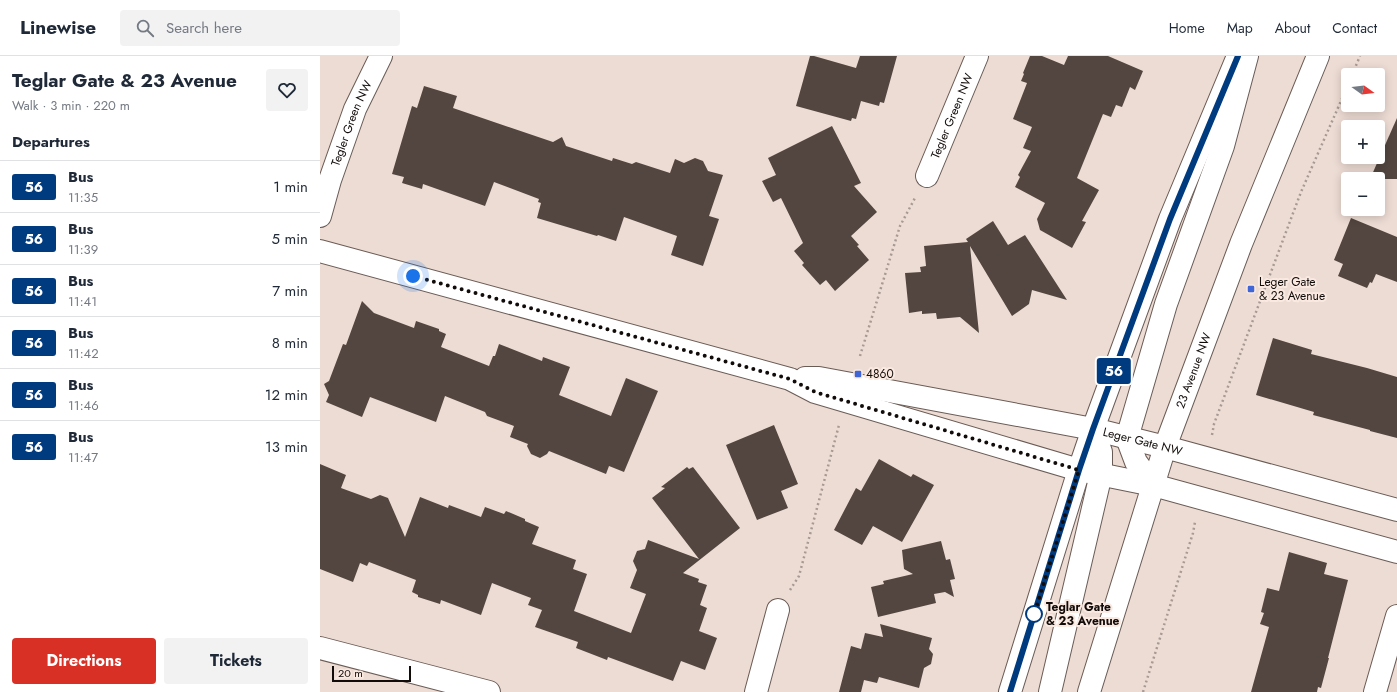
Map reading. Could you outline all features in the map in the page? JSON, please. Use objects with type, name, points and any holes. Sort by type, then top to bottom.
[{"type":"street","name":"Tegler Green NW","points":[[320,216],[330,180],[355,110],[381,56]]},
{"type":"street","name":"Tegler Green NW","points":[[926,176],[977,56]]},
{"type":"street","points":[[1010,692],[1093,429],[1170,219],[1238,56]]},
{"type":"street","points":[[1153,485],[1136,462],[1127,438],[1166,304],[1223,146],[1247,56]]},
{"type":"street","name":"23 Avenue NW","points":[[1089,692],[1165,447],[1241,244],[1318,56]]},
{"type":"street","points":[[320,250],[790,379],[815,392],[1079,470],[1153,485],[1397,552]]},
{"type":"street","name":"Leger Gate NW","points":[[790,379],[819,378],[1093,429],[1397,510]]},
{"type":"street","points":[[1050,692],[1101,474],[1101,452],[1093,429]]},
{"type":"street","points":[[756,692],[778,610]]},
{"type":"street","points":[[1375,692],[1397,616]]},
{"type":"street","points":[[320,648],[489,692]]},
{"type":"path","points":[[1355,68],[1360,56]]},
{"type":"path","points":[[1207,459],[1214,424],[1301,192],[1341,101]]},
{"type":"path","points":[[860,356],[900,226],[926,176]]},
{"type":"path","points":[[778,610],[798,576],[841,419]]},
{"type":"path","points":[[1143,692],[1193,533],[1199,498]]},
{"type":"building","points":[[810,56],[856,68],[860,56],[897,56],[884,103],[880,102],[879,106],[861,101],[856,119],[852,118],[851,121],[796,106]]},
{"type":"building","points":[[1030,56],[1042,56],[1064,65],[1068,56],[1108,56],[1143,71],[1135,90],[1130,87],[1122,107],[1116,105],[1111,117],[1103,114],[1077,178],[1099,190],[1082,221],[1086,222],[1072,248],[1040,230],[1037,219],[1045,203],[1015,187],[1020,177],[1018,175],[1031,151],[1023,148],[1032,127],[1013,119],[1027,83],[1021,81]]},
{"type":"building","points":[[424,86],[457,96],[453,108],[553,142],[562,137],[566,146],[612,161],[613,158],[632,164],[636,162],[670,173],[675,159],[684,163],[695,158],[703,161],[708,171],[723,175],[709,216],[719,219],[703,266],[671,255],[677,236],[624,217],[616,241],[537,218],[541,203],[538,202],[539,199],[494,182],[485,206],[423,184],[422,189],[402,183],[404,177],[392,174],[412,106],[417,108]]},
{"type":"building","points":[[1397,118],[1397,179],[1385,179],[1385,172],[1373,172],[1377,164],[1385,164],[1385,145]]},
{"type":"building","points":[[832,126],[861,183],[854,186],[877,212],[851,236],[869,260],[835,291],[826,280],[820,285],[802,265],[804,263],[794,251],[803,243],[781,198],[773,202],[762,181],[776,175],[768,158]]},
{"type":"building","points":[[1351,218],[1397,237],[1397,282],[1376,274],[1372,283],[1370,282],[1367,288],[1338,276],[1343,264],[1334,260]]},
{"type":"building","points":[[993,221],[1008,245],[1025,235],[1067,300],[1032,290],[1029,304],[1012,316],[970,246],[979,333],[960,317],[937,319],[936,313],[922,314],[922,311],[909,313],[905,273],[921,272],[920,267],[926,266],[924,246],[968,242],[966,239]]},
{"type":"building","points":[[362,301],[374,313],[414,328],[416,321],[439,329],[439,331],[446,334],[441,347],[489,366],[493,356],[495,356],[499,344],[542,361],[543,357],[570,367],[559,395],[611,416],[626,378],[658,391],[624,472],[609,466],[606,474],[549,451],[540,458],[531,454],[527,446],[528,444],[510,437],[514,426],[487,416],[485,412],[445,396],[436,422],[370,397],[362,417],[326,402],[329,395],[324,384],[329,381],[343,344],[346,345]]},
{"type":"building","points":[[1273,338],[1312,350],[1311,354],[1397,377],[1397,438],[1313,415],[1314,412],[1256,395]]},
{"type":"building","points":[[774,425],[798,484],[781,491],[788,508],[757,520],[726,445]]},
{"type":"building","points":[[879,459],[911,477],[913,474],[934,485],[902,542],[873,526],[862,545],[834,530],[856,488],[861,491]]},
{"type":"building","points":[[320,464],[346,475],[341,488],[371,499],[380,495],[388,498],[405,537],[420,497],[448,508],[449,505],[481,517],[485,507],[504,514],[506,511],[525,519],[525,521],[539,527],[532,544],[576,560],[573,569],[587,574],[574,611],[631,633],[646,594],[630,588],[637,570],[633,561],[637,551],[645,549],[648,540],[699,559],[652,498],[665,488],[661,487],[687,467],[689,469],[693,467],[740,528],[683,573],[699,579],[698,582],[707,585],[700,605],[707,608],[699,631],[717,638],[705,670],[681,661],[673,681],[608,657],[607,660],[576,648],[578,642],[535,627],[542,610],[528,605],[531,598],[492,583],[481,615],[441,600],[440,604],[418,597],[418,595],[412,592],[416,580],[369,562],[367,566],[360,563],[353,582],[320,569]]},
{"type":"building","points":[[941,541],[946,560],[950,559],[955,579],[950,580],[954,597],[945,592],[934,594],[936,603],[878,617],[871,587],[884,584],[883,581],[913,574],[904,569],[902,550]]},
{"type":"building","points":[[1289,552],[1327,563],[1324,574],[1348,580],[1321,688],[1318,687],[1317,692],[1251,692],[1269,627],[1260,624],[1264,613],[1261,612],[1267,588],[1279,591]]},
{"type":"building","points":[[880,624],[932,638],[929,649],[933,654],[931,664],[924,668],[919,688],[879,677],[877,683],[864,680],[861,692],[839,692],[851,646],[861,649],[865,633],[883,637]]},
{"type":"bus line","name":"56","points":[[1010,692],[1093,429],[1170,219],[1238,56]]},
{"type":"place","name":"Leger Gate & 23 Avenue","points":[[1251,289]]},
{"type":"place","name":"4860","points":[[858,374]]},
{"type":"place","name":"Teglar Gate & 23 Avenue","points":[[1034,614]]},
{"type":"route","points":[[413,276],[790,379],[815,392],[1079,470],[1032,621],[1034,614]]}]
